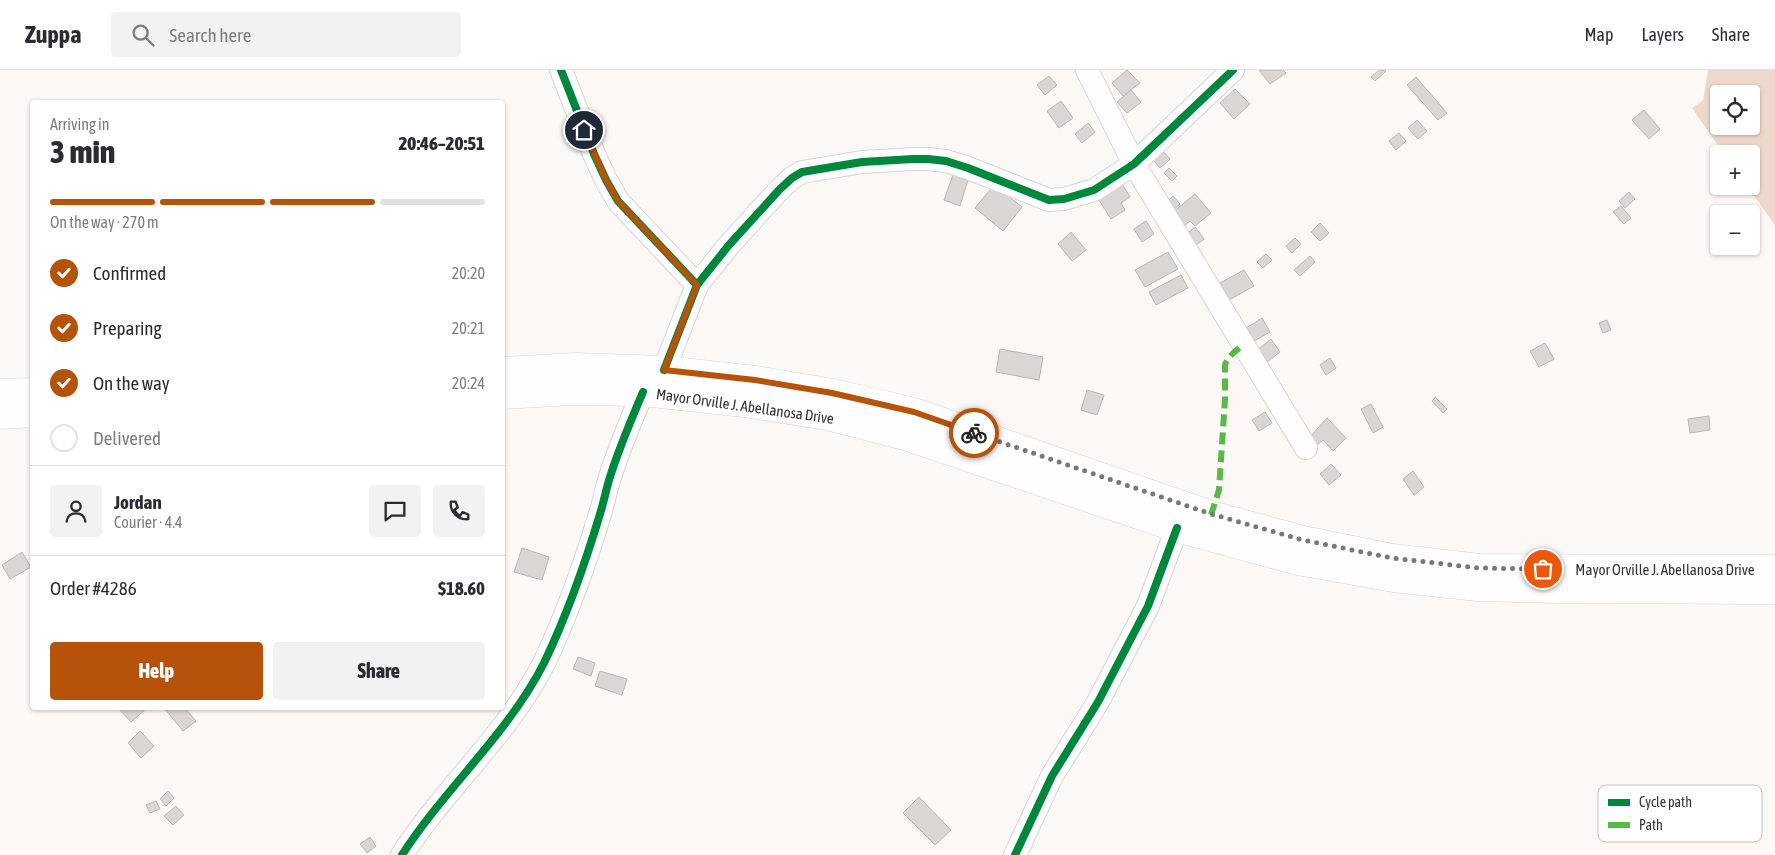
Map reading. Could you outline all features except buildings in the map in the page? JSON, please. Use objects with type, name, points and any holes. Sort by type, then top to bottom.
[{"type":"main road","name":"Mayor Orville J. Abellanosa Drive","points":[[505,371],[576,368],[664,370],[755,380],[832,393],[1178,528],[1298,561],[1394,578],[1478,587],[1775,590]]},
{"type":"main road","points":[[0,393],[30,392]]},
{"type":"main road","name":"Mayor Orville J. Abellanosa Drive","points":[[505,395],[643,392],[746,403],[827,416],[910,424],[1303,540],[1392,558],[1479,568],[1775,569]]},
{"type":"main road","points":[[0,414],[30,413]]},
{"type":"street","points":[[561,70],[584,130],[606,180],[618,201],[697,285]]},
{"type":"street","points":[[1087,70],[1134,164],[1306,448]]},
{"type":"street","points":[[664,370],[697,285],[774,194],[802,172],[862,162],[912,158],[946,161],[1049,200],[1064,199],[1094,190],[1134,164],[1233,70]]},
{"type":"street","points":[[402,855],[436,807],[468,772],[496,736],[543,664],[572,601],[610,478],[643,392]]},
{"type":"street","points":[[1015,855],[1052,776],[1098,702],[1148,606],[1178,528]]},
{"type":"shaded area","points":[[1708,70],[1775,70],[1775,225],[1753,195],[1760,195],[1760,145],[1718,145],[1711,135],[1760,135],[1760,85],[1710,85],[1710,134],[1692,108],[1703,100]]},
{"type":"marked path","points":[[1211,515],[1219,490],[1225,399],[1225,365],[1230,356],[1244,344]]},
{"type":"cycle path","points":[[561,70],[594,154],[618,201],[697,285]]},
{"type":"cycle path","points":[[664,370],[697,285],[729,245],[780,189],[802,172],[862,162],[928,159],[946,161],[968,168],[1049,200],[1064,199],[1094,190],[1134,164],[1233,70]]},
{"type":"cycle path","points":[[402,855],[437,807],[513,714],[544,663],[575,589],[625,434],[643,392]]},
{"type":"cycle path","points":[[1015,855],[1052,776],[1098,702],[1148,606],[1177,528]]},
{"type":"way so far","points":[[974,433],[1211,514],[1303,540],[1392,558],[1479,568],[1543,569]]},
{"type":"route","points":[[584,130],[606,180],[618,201],[697,285],[664,370],[755,380],[832,393],[914,412],[974,433]]}]
